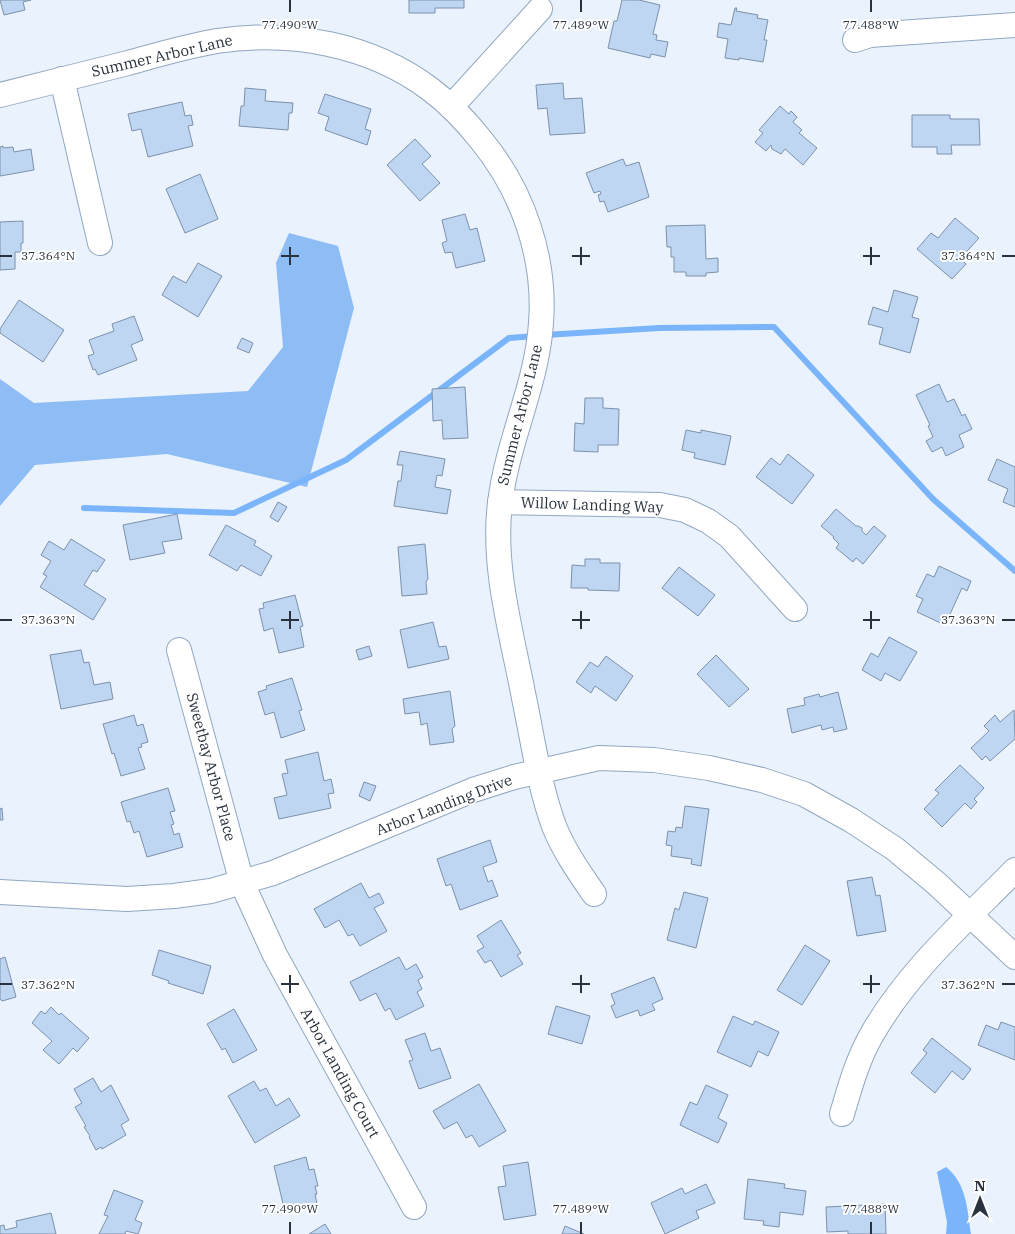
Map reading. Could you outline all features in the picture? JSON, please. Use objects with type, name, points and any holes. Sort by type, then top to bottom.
[{"type":"street","points":[[451,107],[540,9]]},
{"type":"street","points":[[855,40],[870,35],[1015,25]]},
{"type":"street","name":"Summer Arbor Lane","points":[[0,95],[218,41],[257,37],[296,39],[334,45],[370,56],[397,68],[429,88],[451,107],[489,150],[510,184],[527,220],[536,248],[541,285],[541,322],[536,359],[508,462],[500,502],[497,539],[500,578],[543,792],[555,828],[572,863],[594,894]]},
{"type":"street","points":[[62,79],[100,242]]},
{"type":"street","name":"Willow Landing Way","points":[[500,502],[660,505],[685,510],[708,521],[729,536],[795,609]]},
{"type":"street","name":"Sweetbay Arbor Place","points":[[180,650],[242,883]]},
{"type":"street","name":"Arbor Landing Drive","points":[[0,892],[127,899],[211,891],[273,874],[473,790],[539,770],[599,758],[654,760],[709,768],[762,780],[804,794],[851,820],[895,849],[936,883],[1015,957]]},
{"type":"street","points":[[842,1114],[860,1060],[892,1002],[913,976],[1015,870]]},
{"type":"street","name":"Arbor Landing Court","points":[[242,883],[274,955],[414,1207]]},
{"type":"shaded area","points":[[289,233],[338,246],[354,308],[307,487],[167,454],[35,465],[0,506],[0,379],[34,403],[248,391],[283,347],[276,263]]},
{"type":"shaded area","points":[[946,1167],[953,1174],[962,1189],[967,1206],[971,1234],[946,1234],[947,1222],[937,1172]]},
{"type":"building","points":[[0,0],[31,0],[23,2],[25,10],[4,15]]},
{"type":"building","points":[[409,0],[464,0],[464,8],[435,8],[435,13],[409,13]]},
{"type":"building","points":[[622,0],[639,0],[660,5],[653,34],[657,35],[656,40],[668,42],[665,57],[651,54],[650,58],[608,48],[614,21],[617,21]]},
{"type":"building","points":[[735,8],[737,8],[736,11],[758,15],[757,18],[768,20],[764,40],[767,40],[763,62],[725,58],[728,39],[717,37],[719,23],[731,25]]},
{"type":"building","points":[[563,83],[564,99],[582,98],[585,133],[550,135],[547,108],[538,109],[536,85]]},
{"type":"building","points":[[245,88],[266,90],[265,101],[293,103],[292,113],[289,113],[288,130],[239,126],[241,106],[244,106]]},
{"type":"building","points":[[325,94],[371,109],[365,129],[371,131],[367,145],[325,130],[329,117],[318,113]]},
{"type":"building","points":[[182,102],[185,116],[191,115],[193,125],[188,126],[193,146],[148,157],[141,129],[132,131],[128,114]]},
{"type":"building","points":[[780,106],[789,114],[791,111],[797,117],[793,122],[802,130],[799,133],[817,148],[803,165],[785,149],[781,154],[772,149],[771,145],[766,151],[755,142],[763,133],[759,130]]},
{"type":"building","points":[[912,115],[950,115],[950,119],[979,119],[980,145],[951,145],[952,154],[937,154],[937,147],[912,147]]},
{"type":"building","points":[[415,139],[431,156],[422,164],[440,183],[420,201],[387,165]]},
{"type":"building","points":[[3,146],[3,148],[13,147],[14,152],[31,149],[34,170],[0,176],[0,147]]},
{"type":"building","points":[[623,159],[626,166],[639,162],[649,197],[608,212],[604,201],[600,202],[598,195],[601,194],[600,191],[594,193],[586,173]]},
{"type":"building","points":[[200,174],[218,219],[185,233],[166,189]]},
{"type":"building","points":[[465,214],[470,230],[477,228],[485,261],[456,268],[452,252],[445,253],[442,243],[447,241],[442,220]]},
{"type":"building","points":[[955,218],[979,238],[960,259],[966,264],[952,279],[917,249],[931,233],[938,238]]},
{"type":"building","points":[[23,221],[23,243],[21,243],[21,252],[15,252],[15,269],[0,270],[0,222]]},
{"type":"building","points":[[705,225],[706,259],[718,258],[718,272],[706,273],[706,276],[686,276],[686,272],[674,272],[674,257],[671,257],[671,247],[667,247],[666,226]]},
{"type":"building","points":[[198,263],[222,276],[198,317],[162,295],[173,276],[186,283]]},
{"type":"building","points":[[894,290],[918,297],[912,317],[919,319],[910,353],[879,344],[883,328],[868,324],[873,307],[888,312]]},
{"type":"building","points":[[19,300],[64,330],[43,362],[0,333],[0,329]]},
{"type":"building","points":[[134,316],[143,340],[131,345],[137,360],[98,375],[95,369],[93,370],[88,356],[94,354],[89,340],[114,331],[112,324]]},
{"type":"building","points":[[242,338],[253,343],[249,353],[237,348]]},
{"type":"building","points":[[939,384],[947,402],[954,399],[962,416],[965,414],[972,429],[959,435],[964,447],[946,456],[942,447],[932,452],[926,441],[933,437],[928,426],[930,425],[916,395]]},
{"type":"building","points":[[465,387],[468,438],[443,439],[442,420],[433,421],[432,389]]},
{"type":"building","points":[[585,398],[603,398],[603,408],[619,409],[618,445],[598,445],[598,452],[574,451],[575,423],[584,424]]},
{"type":"building","points":[[686,430],[701,433],[701,430],[731,436],[725,465],[694,458],[695,453],[682,450]]},
{"type":"building","points":[[400,451],[445,459],[442,476],[437,475],[435,487],[451,490],[447,514],[394,506],[403,465],[397,465]]},
{"type":"building","points":[[788,454],[814,475],[792,504],[756,477],[771,458],[780,465]]},
{"type":"building","points":[[997,459],[1015,467],[1015,507],[1003,502],[1008,489],[988,480]]},
{"type":"building","points":[[278,502],[287,507],[278,522],[270,517]]},
{"type":"building","points":[[836,509],[856,526],[862,528],[866,535],[874,526],[886,536],[863,564],[856,558],[853,562],[836,548],[839,544],[821,526]]},
{"type":"building","points":[[177,514],[182,539],[162,542],[165,553],[130,560],[123,525]]},
{"type":"building","points":[[226,525],[256,541],[254,545],[272,556],[261,576],[241,565],[237,571],[209,555]]},
{"type":"building","points":[[71,539],[105,560],[97,572],[93,570],[84,585],[106,599],[93,620],[40,587],[47,576],[43,574],[51,561],[41,555],[49,541],[64,550]]},
{"type":"building","points":[[425,544],[428,579],[426,582],[427,594],[402,596],[398,547]]},
{"type":"building","points":[[585,559],[600,559],[600,563],[620,563],[619,591],[571,588],[572,565],[585,566]]},
{"type":"building","points":[[939,566],[971,581],[967,591],[962,588],[945,625],[917,612],[923,599],[916,596],[927,574],[934,577]]},
{"type":"building","points":[[679,567],[715,595],[698,616],[662,588]]},
{"type":"building","points":[[295,595],[303,626],[300,627],[304,647],[279,653],[273,628],[264,631],[259,609],[264,608],[263,603]]},
{"type":"building","points":[[433,622],[439,647],[446,646],[449,659],[408,668],[400,630]]},
{"type":"building","points":[[889,637],[917,652],[900,681],[885,673],[881,681],[862,670],[871,653],[878,657]]},
{"type":"building","points":[[369,646],[372,656],[359,660],[356,650]]},
{"type":"building","points":[[81,650],[84,663],[89,662],[94,685],[110,682],[113,699],[61,709],[50,655]]},
{"type":"building","points":[[716,655],[749,689],[729,707],[697,674]]},
{"type":"building","points":[[606,656],[633,676],[616,701],[595,686],[591,693],[576,682],[590,662],[598,667]]},
{"type":"building","points":[[292,678],[302,710],[299,711],[305,730],[281,738],[274,712],[265,715],[258,692],[267,689],[266,686]]},
{"type":"building","points":[[450,691],[455,726],[452,729],[454,742],[430,745],[427,723],[421,725],[419,712],[405,714],[403,699]]},
{"type":"building","points":[[838,692],[847,729],[834,732],[833,727],[822,730],[821,725],[792,733],[787,709],[805,705],[804,698],[819,694],[820,697]]},
{"type":"building","points":[[1014,710],[1015,739],[990,761],[986,756],[982,760],[971,748],[989,731],[984,726],[995,715],[1000,722]]},
{"type":"building","points":[[134,715],[137,726],[143,724],[148,742],[141,744],[142,747],[138,748],[145,769],[121,776],[103,724]]},
{"type":"building","points":[[318,752],[324,781],[331,779],[334,793],[328,794],[331,808],[279,819],[274,798],[287,795],[282,774],[288,773],[285,760]]},
{"type":"building","points":[[960,765],[984,788],[974,799],[977,802],[971,809],[965,803],[942,827],[924,809],[939,793],[935,790]]},
{"type":"building","points":[[364,782],[376,786],[370,801],[359,796]]},
{"type":"building","points":[[168,788],[175,811],[170,812],[174,824],[171,825],[174,835],[179,833],[183,847],[147,857],[139,831],[134,833],[130,821],[127,822],[121,802]]},
{"type":"building","points":[[685,806],[709,809],[701,866],[691,864],[692,859],[671,856],[672,846],[666,845],[668,831],[675,832],[676,827],[682,828]]},
{"type":"building","points":[[2,808],[3,820],[0,820],[0,809]]},
{"type":"building","points":[[490,840],[497,862],[483,867],[488,882],[492,880],[498,896],[460,910],[451,884],[446,886],[437,859]]},
{"type":"building","points":[[872,877],[876,896],[880,895],[886,931],[857,936],[847,881]]},
{"type":"building","points":[[361,883],[369,898],[379,893],[384,903],[374,908],[387,931],[360,946],[353,934],[348,936],[339,920],[325,928],[314,909]]},
{"type":"building","points":[[684,892],[708,898],[696,948],[667,940],[675,908],[679,910]]},
{"type":"building","points":[[501,920],[521,953],[517,955],[523,964],[501,977],[491,960],[485,963],[477,951],[484,947],[477,936]]},
{"type":"building","points":[[805,945],[830,961],[802,1005],[777,990]]},
{"type":"building","points":[[159,950],[211,966],[203,994],[168,983],[169,981],[152,975]]},
{"type":"building","points":[[5,957],[16,997],[2,1001],[0,999],[0,959]]},
{"type":"building","points":[[399,957],[406,970],[416,964],[423,977],[418,980],[422,989],[417,992],[424,1006],[396,1020],[390,1008],[385,1011],[376,993],[360,1001],[350,982]]},
{"type":"building","points":[[654,977],[663,999],[652,1004],[655,1010],[640,1016],[638,1010],[616,1018],[611,1006],[615,1004],[611,994]]},
{"type":"building","points":[[556,1006],[590,1016],[582,1044],[548,1034]]},
{"type":"building","points":[[51,1007],[59,1015],[61,1013],[89,1038],[77,1052],[73,1048],[59,1064],[43,1050],[52,1041],[32,1023],[41,1011],[45,1014]]},
{"type":"building","points":[[234,1009],[257,1050],[233,1063],[225,1048],[222,1050],[207,1024]]},
{"type":"building","points":[[733,1016],[753,1025],[755,1021],[779,1032],[768,1056],[758,1051],[751,1067],[717,1052]]},
{"type":"building","points":[[1001,1022],[1015,1027],[1015,1060],[978,1045],[986,1025],[998,1030]]},
{"type":"building","points":[[425,1033],[431,1051],[440,1048],[451,1078],[419,1089],[409,1061],[413,1060],[405,1040]]},
{"type":"building","points":[[932,1038],[971,1069],[963,1080],[952,1071],[935,1093],[911,1073],[927,1053],[923,1050]]},
{"type":"building","points":[[93,1078],[101,1092],[111,1085],[129,1120],[121,1125],[126,1135],[102,1149],[101,1147],[96,1150],[84,1127],[86,1126],[75,1107],[82,1103],[74,1089]]},
{"type":"building","points":[[254,1081],[260,1091],[266,1088],[276,1106],[289,1098],[300,1116],[255,1143],[228,1096]]},
{"type":"building","points":[[479,1084],[506,1131],[479,1147],[472,1135],[466,1138],[457,1122],[444,1129],[433,1111]]},
{"type":"building","points":[[706,1085],[728,1095],[718,1118],[727,1123],[718,1143],[680,1125],[690,1102],[697,1105]]},
{"type":"building","points":[[306,1157],[309,1170],[314,1169],[318,1186],[315,1186],[317,1204],[285,1212],[274,1166]]},
{"type":"building","points":[[528,1162],[536,1215],[504,1220],[498,1187],[506,1186],[503,1166]]},
{"type":"building","points":[[748,1179],[785,1184],[784,1188],[806,1191],[803,1215],[780,1212],[779,1227],[763,1225],[764,1221],[744,1219]]},
{"type":"building","points":[[706,1184],[715,1203],[696,1211],[699,1218],[665,1234],[651,1203],[682,1188],[685,1194]]},
{"type":"building","points":[[114,1190],[143,1201],[135,1220],[142,1223],[138,1234],[126,1231],[125,1234],[99,1234],[108,1216],[104,1215]]},
{"type":"building","points":[[885,1204],[886,1234],[848,1234],[848,1231],[827,1232],[826,1207]]},
{"type":"building","points":[[51,1213],[56,1234],[0,1234],[0,1226],[4,1225],[5,1230],[17,1227],[16,1221]]},
{"type":"building","points":[[325,1224],[331,1234],[309,1234]]},
{"type":"building","points":[[565,1226],[584,1234],[562,1234]]},
{"type":"waterway","points":[[545,335],[659,328],[774,327],[933,499],[1015,571]]},
{"type":"waterway","points":[[84,508],[234,513],[346,460],[509,338],[535,336]]}]
